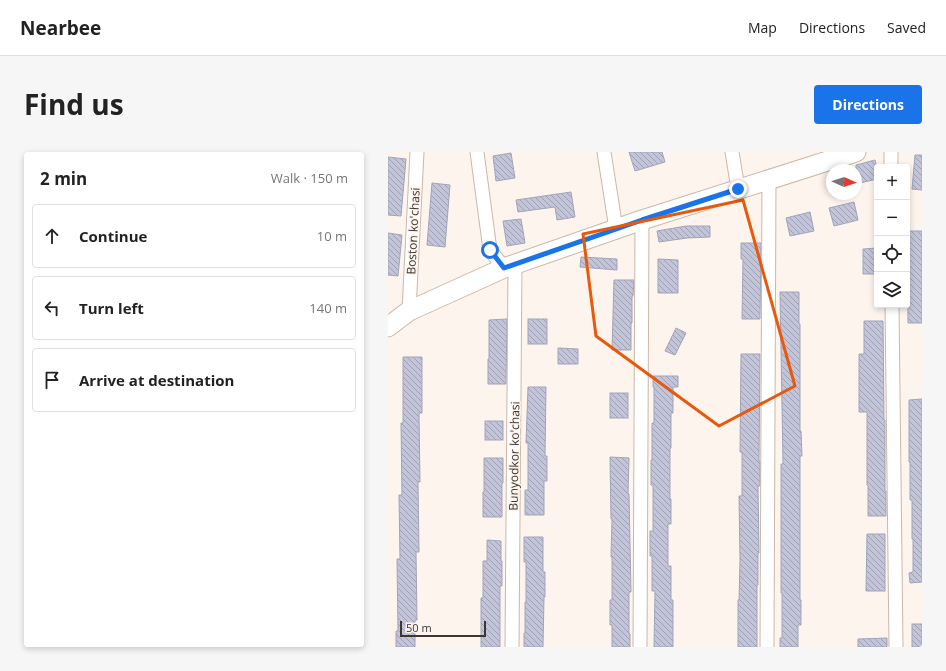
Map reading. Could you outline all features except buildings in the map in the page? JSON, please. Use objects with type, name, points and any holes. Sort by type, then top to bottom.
[{"type":"street","name":"Boston ko'chasi","points":[[408,311],[417,152]]},
{"type":"street","points":[[477,152],[490,250],[510,266]]},
{"type":"street","points":[[604,152],[616,229]]},
{"type":"street","points":[[732,152],[738,189]]},
{"type":"street","points":[[388,327],[408,311],[510,266],[642,220],[856,152]]},
{"type":"street","points":[[891,152],[891,164]]},
{"type":"street","points":[[767,647],[769,180]]},
{"type":"street","points":[[640,647],[642,220]]},
{"type":"street","name":"Bunyodkor ko'chasi","points":[[510,266],[512,647]]},
{"type":"street","points":[[892,308],[896,647]]},
{"type":"highlighted area","points":[[743,200],[795,386],[719,426],[596,336],[583,234]]},
{"type":"route","points":[[490,250],[504,268],[642,220],[738,189]]}]
